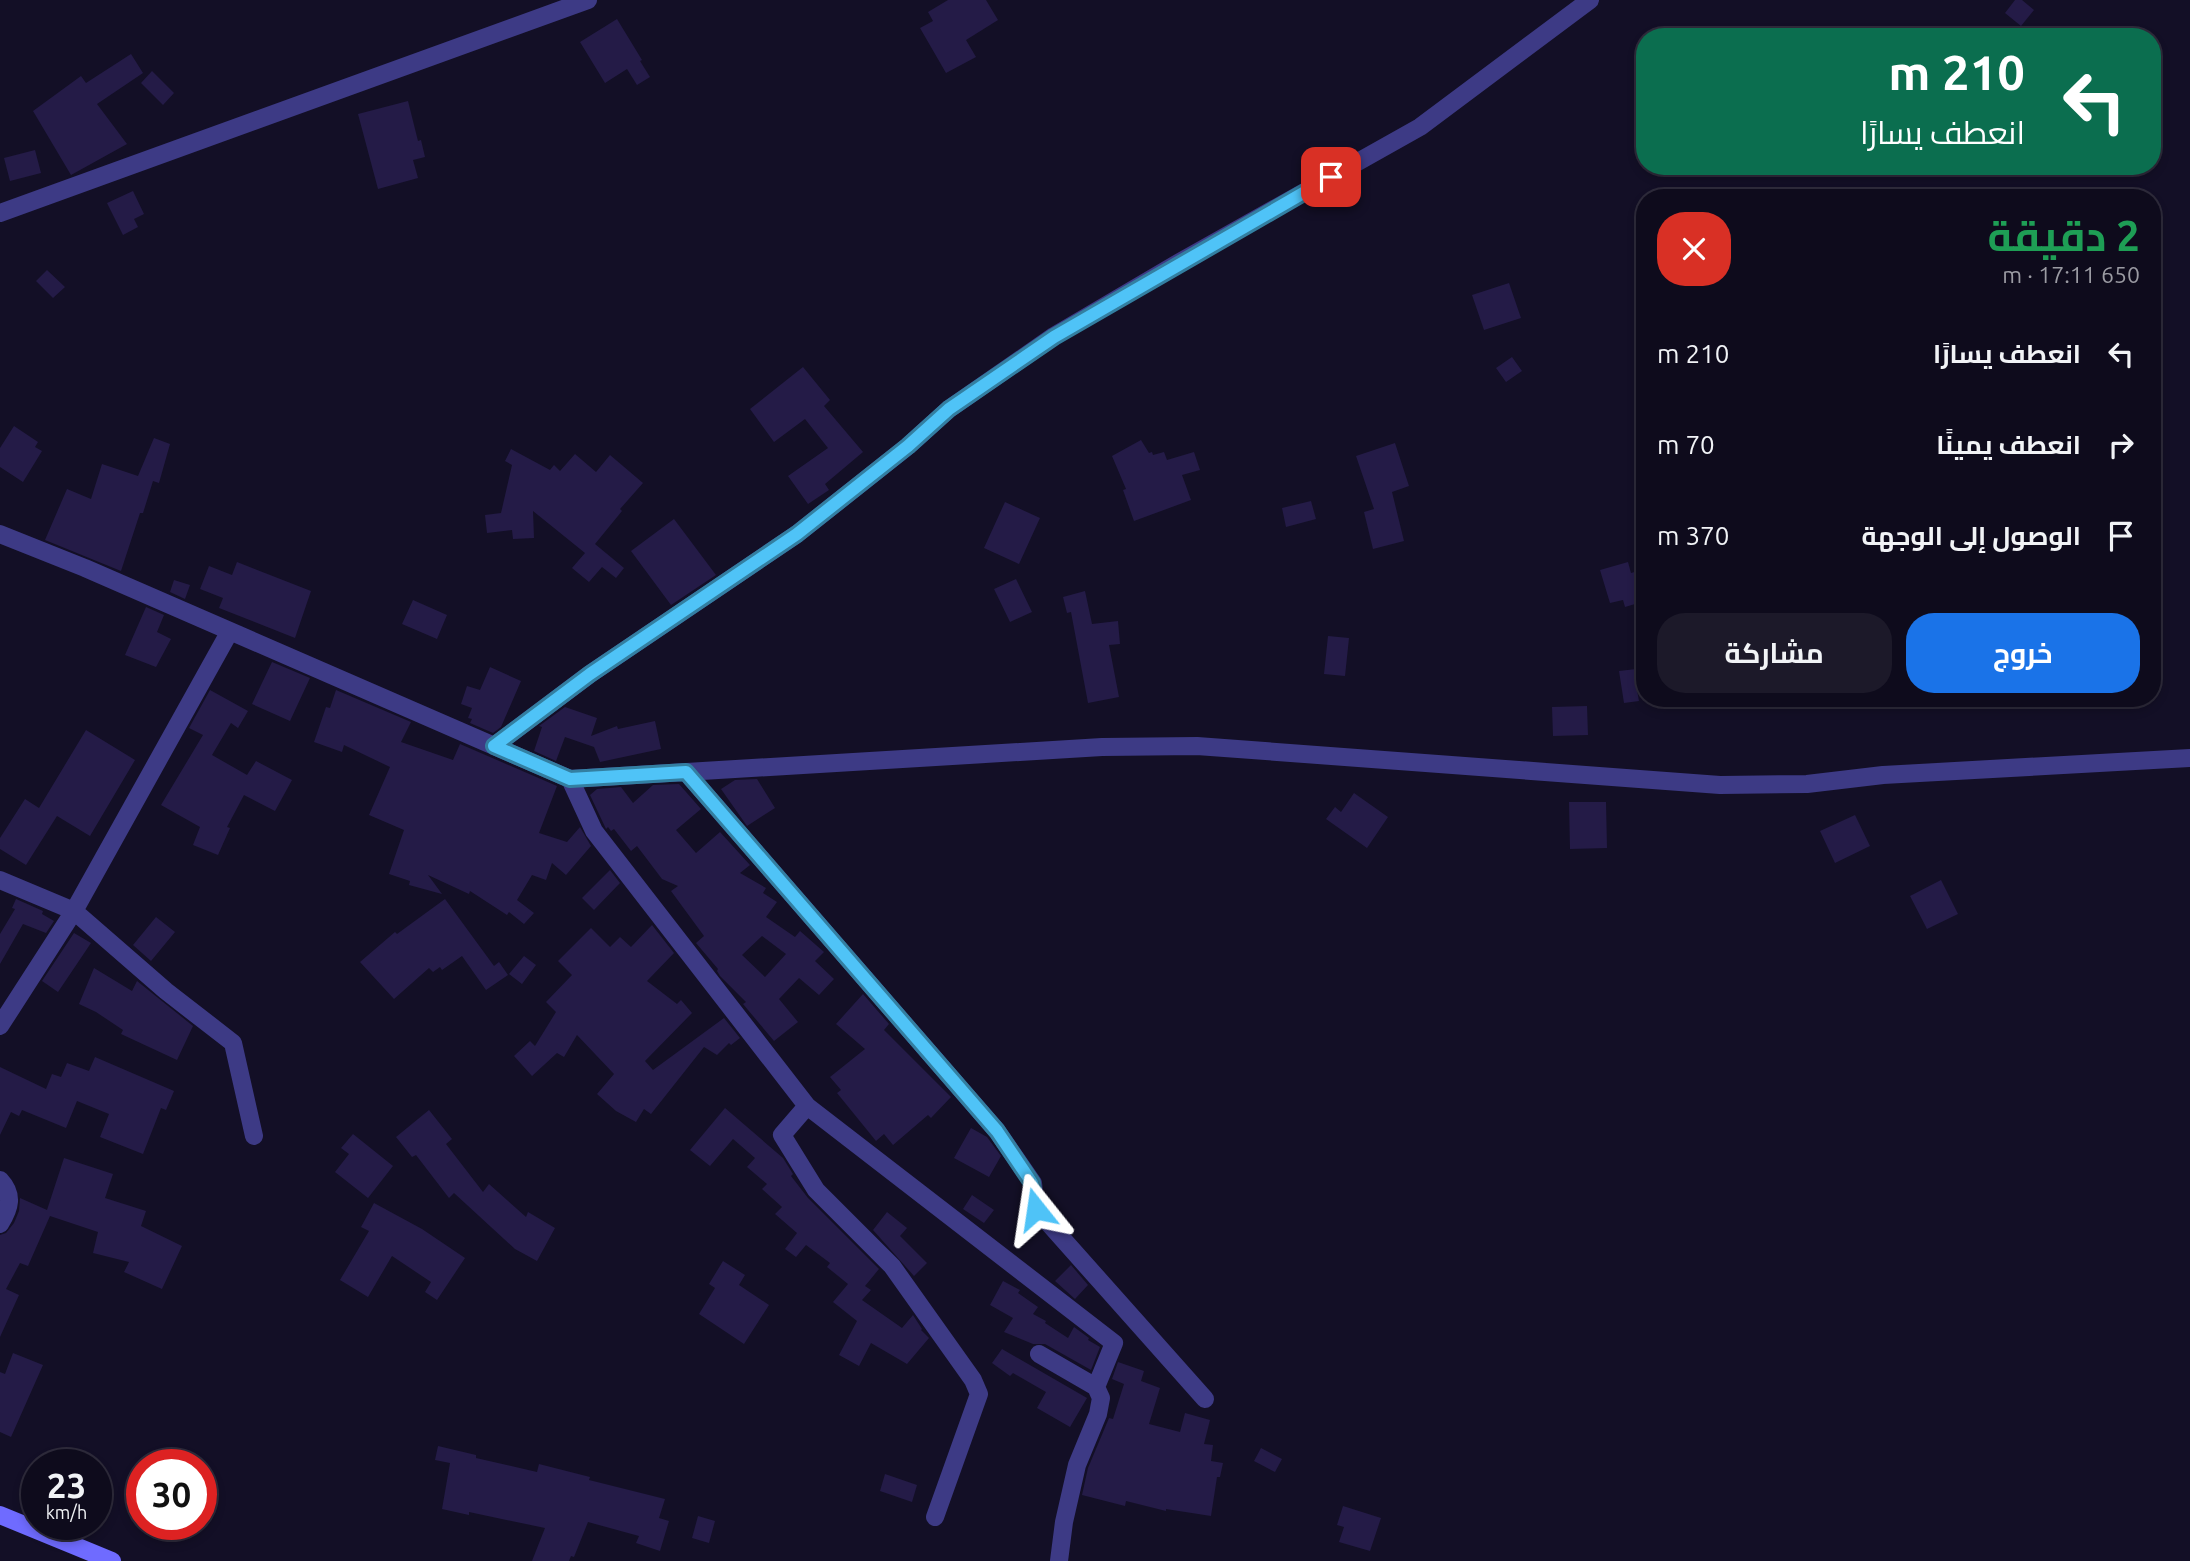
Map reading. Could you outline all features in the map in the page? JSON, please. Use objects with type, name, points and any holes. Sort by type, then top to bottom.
[{"type":"main road","points":[[0,1515],[112,1561]]},
{"type":"street","points":[[0,213],[588,0]]},
{"type":"street","points":[[494,746],[590,674],[797,534],[908,446],[949,409],[1054,337],[1190,256],[1420,127],[1590,0]]},
{"type":"street","points":[[0,534],[85,568],[570,779],[1102,747],[1197,746],[1720,785],[1807,784],[1883,775],[2190,758]]},
{"type":"street","points":[[0,1026],[74,911],[230,631]]},
{"type":"street","points":[[686,772],[997,1131],[1032,1183],[1036,1209],[1205,1399]]},
{"type":"street","points":[[570,779],[594,831],[807,1106],[1114,1343],[1096,1387]]},
{"type":"street","points":[[0,880],[74,911],[233,1043],[254,1136]]},
{"type":"street","points":[[807,1106],[782,1135],[816,1190],[892,1266],[973,1380],[979,1394],[935,1517]]},
{"type":"street","points":[[0,1180],[9,1192],[10,1200],[0,1224]]},
{"type":"street","points":[[1039,1354],[1096,1387],[1101,1398],[1098,1414],[1077,1465],[1064,1522],[1059,1561]]},
{"type":"building","points":[[948,0],[986,0],[998,20],[966,40],[976,57],[946,73],[920,28],[933,21],[928,12]]},
{"type":"building","points":[[2015,0],[2022,0],[2034,10],[2021,26],[2005,13]]},
{"type":"building","points":[[617,19],[650,77],[637,85],[627,69],[605,83],[580,42]]},
{"type":"building","points":[[131,54],[143,73],[97,104],[127,144],[71,175],[33,111],[81,76],[86,83]]},
{"type":"building","points":[[152,71],[174,93],[163,105],[141,83]]},
{"type":"building","points":[[408,101],[425,157],[413,160],[418,178],[378,189],[358,114]]},
{"type":"building","points":[[35,150],[41,173],[10,181],[4,158]]},
{"type":"building","points":[[133,191],[144,214],[134,219],[138,227],[123,235],[107,203]]},
{"type":"building","points":[[47,270],[65,287],[53,298],[36,281]]},
{"type":"building","points":[[1509,283],[1521,318],[1484,330],[1472,295]]},
{"type":"building","points":[[1512,357],[1522,371],[1506,382],[1496,368]]},
{"type":"building","points":[[803,367],[830,400],[824,406],[863,452],[825,484],[829,490],[808,504],[788,476],[828,448],[805,419],[774,442],[750,409]]},
{"type":"building","points":[[14,426],[38,442],[35,447],[42,451],[23,482],[0,467],[0,448]]},
{"type":"building","points":[[154,438],[170,444],[159,483],[153,481],[121,571],[45,540],[67,489],[91,499],[102,464],[138,476]]},
{"type":"building","points":[[1141,440],[1149,453],[1152,452],[1153,455],[1164,452],[1167,460],[1194,452],[1200,470],[1182,475],[1191,500],[1134,521],[1123,490],[1126,489],[1112,456]]},
{"type":"building","points":[[1395,443],[1409,486],[1392,492],[1404,541],[1373,549],[1364,512],[1374,509],[1356,456]]},
{"type":"building","points":[[511,449],[550,470],[554,465],[560,471],[575,454],[596,472],[610,455],[643,483],[595,544],[624,568],[616,578],[602,567],[589,582],[572,568],[585,553],[533,511],[534,538],[513,539],[512,530],[487,533],[485,515],[501,513],[512,465],[505,461]]},
{"type":"building","points":[[1311,501],[1316,519],[1286,527],[1282,508]]},
{"type":"building","points":[[1005,502],[1040,518],[1019,564],[984,548]]},
{"type":"building","points":[[674,519],[716,575],[671,605],[631,551]]},
{"type":"building","points":[[237,562],[311,591],[295,638],[219,608],[223,598],[200,589],[209,566],[232,575]]},
{"type":"building","points":[[1628,562],[1631,573],[1636,572],[1636,604],[1625,607],[1623,600],[1610,603],[1600,570]]},
{"type":"building","points":[[1016,579],[1032,612],[1010,622],[994,589]]},
{"type":"building","points":[[174,580],[190,585],[185,599],[170,592]]},
{"type":"building","points":[[1085,591],[1092,624],[1118,621],[1120,644],[1109,645],[1119,697],[1088,703],[1071,612],[1067,613],[1063,597]]},
{"type":"building","points":[[413,600],[447,615],[437,639],[402,624]]},
{"type":"building","points":[[146,607],[164,615],[157,632],[171,639],[156,667],[125,655]]},
{"type":"building","points":[[1328,636],[1349,638],[1345,676],[1324,674]]},
{"type":"building","points":[[272,662],[310,678],[290,721],[252,704]]},
{"type":"building","points":[[490,667],[521,681],[501,727],[493,733],[470,723],[472,719],[468,718],[472,708],[461,704],[467,686],[480,690]]},
{"type":"building","points":[[1636,669],[1636,701],[1624,703],[1619,671]]},
{"type":"building","points":[[210,690],[248,711],[238,728],[231,723],[212,755],[247,775],[256,761],[292,780],[275,811],[244,795],[227,827],[230,828],[218,855],[193,845],[200,827],[161,805],[203,735],[189,728]]},
{"type":"building","points":[[336,690],[411,722],[401,742],[453,760],[460,744],[557,786],[539,833],[567,842],[580,827],[591,846],[566,875],[552,863],[546,880],[532,875],[517,900],[534,913],[524,924],[509,912],[507,915],[470,891],[469,894],[428,875],[442,894],[409,885],[410,881],[389,874],[404,830],[369,815],[390,767],[344,745],[342,752],[314,742],[326,707],[330,708]]},
{"type":"building","points":[[1587,706],[1588,735],[1553,736],[1552,707]]},
{"type":"building","points":[[565,707],[597,718],[591,736],[617,726],[618,729],[655,721],[661,749],[600,762],[594,747],[565,737],[556,761],[534,751],[542,727],[539,726]]},
{"type":"building","points":[[86,730],[135,760],[90,836],[57,816],[26,865],[0,849],[0,838],[25,799],[39,808]]},
{"type":"building","points":[[757,779],[775,808],[747,826],[721,789],[735,780]]},
{"type":"building","points":[[679,784],[701,809],[676,830],[696,853],[720,832],[750,865],[740,873],[766,888],[763,893],[777,902],[766,917],[795,937],[800,931],[824,952],[815,961],[834,979],[819,995],[799,978],[779,999],[798,1022],[774,1041],[743,1004],[746,1002],[720,976],[718,969],[696,943],[704,936],[671,891],[678,886],[662,879],[637,846],[631,851],[614,829],[606,829],[590,795],[597,789],[621,787],[633,803],[653,785]],"holes":[[[762,936],[786,954],[765,977],[742,955]]]},
{"type":"building","points":[[1354,793],[1388,817],[1367,848],[1326,819],[1335,807],[1341,812]]},
{"type":"building","points":[[1569,802],[1606,802],[1607,848],[1570,849]]},
{"type":"building","points":[[1855,815],[1870,846],[1835,863],[1820,831]]},
{"type":"building","points":[[610,870],[620,883],[594,910],[582,898]]},
{"type":"building","points":[[1941,880],[1958,914],[1927,929],[1910,896]]},
{"type":"building","points":[[16,899],[43,911],[42,914],[54,921],[46,933],[23,924],[0,964],[0,934],[15,909],[12,908]]},
{"type":"building","points":[[445,899],[494,966],[499,962],[508,975],[486,990],[462,956],[442,970],[440,967],[433,972],[429,968],[394,999],[360,962],[395,932],[397,934]]},
{"type":"building","points":[[156,917],[175,932],[151,961],[133,945]]},
{"type":"building","points":[[652,925],[674,953],[647,981],[677,1004],[681,1000],[692,1013],[645,1061],[653,1070],[724,1018],[740,1038],[731,1045],[729,1043],[717,1055],[704,1047],[651,1114],[644,1109],[636,1122],[616,1111],[597,1094],[614,1074],[577,1035],[564,1057],[557,1053],[532,1076],[514,1056],[530,1041],[535,1046],[556,1012],[546,1002],[572,975],[558,961],[591,928],[610,947],[620,937],[631,947]]},
{"type":"building","points":[[74,933],[91,943],[58,992],[42,981]]},
{"type":"building","points":[[524,956],[536,965],[522,984],[509,974]]},
{"type":"building","points":[[94,968],[132,991],[137,981],[193,1026],[177,1060],[121,1034],[123,1030],[79,1004]]},
{"type":"building","points":[[863,994],[889,1024],[884,1030],[951,1097],[931,1118],[928,1115],[893,1145],[884,1134],[876,1141],[837,1093],[841,1090],[830,1077],[865,1049],[836,1024]]},
{"type":"building","points":[[95,1057],[174,1091],[166,1110],[161,1108],[143,1154],[100,1137],[109,1114],[77,1101],[66,1128],[22,1110],[19,1116],[11,1112],[0,1135],[0,1067],[46,1089],[52,1074],[61,1077],[67,1063],[89,1071]]},
{"type":"building","points":[[725,1108],[783,1158],[793,1174],[791,1176],[808,1198],[879,1269],[865,1286],[871,1290],[862,1300],[902,1328],[913,1315],[929,1338],[907,1364],[871,1343],[859,1366],[839,1355],[857,1321],[833,1302],[848,1284],[827,1267],[830,1263],[806,1245],[796,1257],[785,1249],[797,1233],[775,1214],[782,1207],[762,1189],[767,1184],[747,1167],[755,1158],[733,1139],[710,1166],[690,1150]]},
{"type":"building","points":[[429,1110],[452,1139],[446,1144],[483,1192],[489,1184],[526,1217],[528,1212],[555,1228],[537,1261],[515,1249],[454,1193],[449,1198],[416,1155],[412,1157],[396,1137]]},
{"type":"building","points":[[971,1128],[987,1137],[1001,1156],[989,1177],[954,1158]]},
{"type":"building","points":[[353,1134],[393,1166],[368,1198],[335,1172],[349,1154],[341,1148]]},
{"type":"building","points":[[64,1158],[113,1174],[105,1198],[146,1211],[141,1226],[182,1246],[162,1289],[124,1272],[129,1262],[93,1253],[98,1232],[50,1216],[28,1266],[20,1263],[6,1289],[19,1295],[0,1337],[0,1235],[6,1233],[14,1223],[20,1198],[47,1210]]},
{"type":"building","points":[[972,1195],[994,1210],[984,1223],[963,1209]]},
{"type":"building","points":[[374,1203],[422,1229],[465,1258],[437,1300],[425,1292],[431,1282],[392,1256],[368,1297],[340,1280],[369,1231],[361,1227]]},
{"type":"building","points":[[887,1212],[907,1228],[900,1236],[927,1263],[914,1276],[873,1230]]},
{"type":"building","points":[[723,1261],[745,1275],[739,1285],[769,1305],[744,1344],[699,1314],[715,1288],[709,1284]]},
{"type":"building","points":[[1071,1265],[1088,1285],[1075,1299],[1055,1281]]},
{"type":"building","points":[[1003,1281],[1020,1290],[1018,1293],[1038,1307],[1033,1314],[1046,1321],[1045,1323],[1068,1338],[1074,1327],[1100,1347],[1091,1370],[1045,1344],[1033,1344],[1004,1332],[1013,1318],[990,1305]]},
{"type":"building","points":[[1002,1349],[1087,1398],[1070,1427],[1037,1408],[1046,1392],[1013,1373],[1010,1376],[992,1363]]},
{"type":"building","points":[[13,1353],[43,1365],[11,1437],[0,1432],[0,1372],[5,1374]]},
{"type":"building","points":[[1118,1362],[1144,1371],[1141,1381],[1160,1388],[1149,1424],[1180,1432],[1185,1413],[1210,1420],[1204,1444],[1213,1445],[1211,1461],[1223,1463],[1220,1477],[1217,1477],[1211,1516],[1166,1511],[1126,1501],[1125,1506],[1082,1495],[1088,1468],[1109,1418],[1113,1419],[1124,1384],[1112,1379]]},
{"type":"building","points":[[438,1446],[537,1472],[539,1464],[665,1499],[659,1518],[669,1521],[660,1551],[636,1543],[639,1536],[588,1522],[574,1557],[571,1556],[569,1561],[532,1561],[545,1528],[442,1509],[450,1463],[435,1460]]},
{"type":"building","points":[[1261,1448],[1282,1459],[1275,1472],[1254,1461]]},
{"type":"building","points":[[885,1474],[917,1485],[912,1502],[880,1491]]},
{"type":"building","points":[[1343,1506],[1381,1518],[1370,1551],[1339,1542],[1344,1527],[1337,1525]]},
{"type":"building","points":[[698,1516],[715,1521],[709,1543],[692,1538]]},
{"type":"route","points":[[1036,1209],[1032,1183],[997,1131],[686,772],[570,779],[494,746],[590,674],[797,534],[908,446],[949,409],[1054,337],[1331,177]]}]
